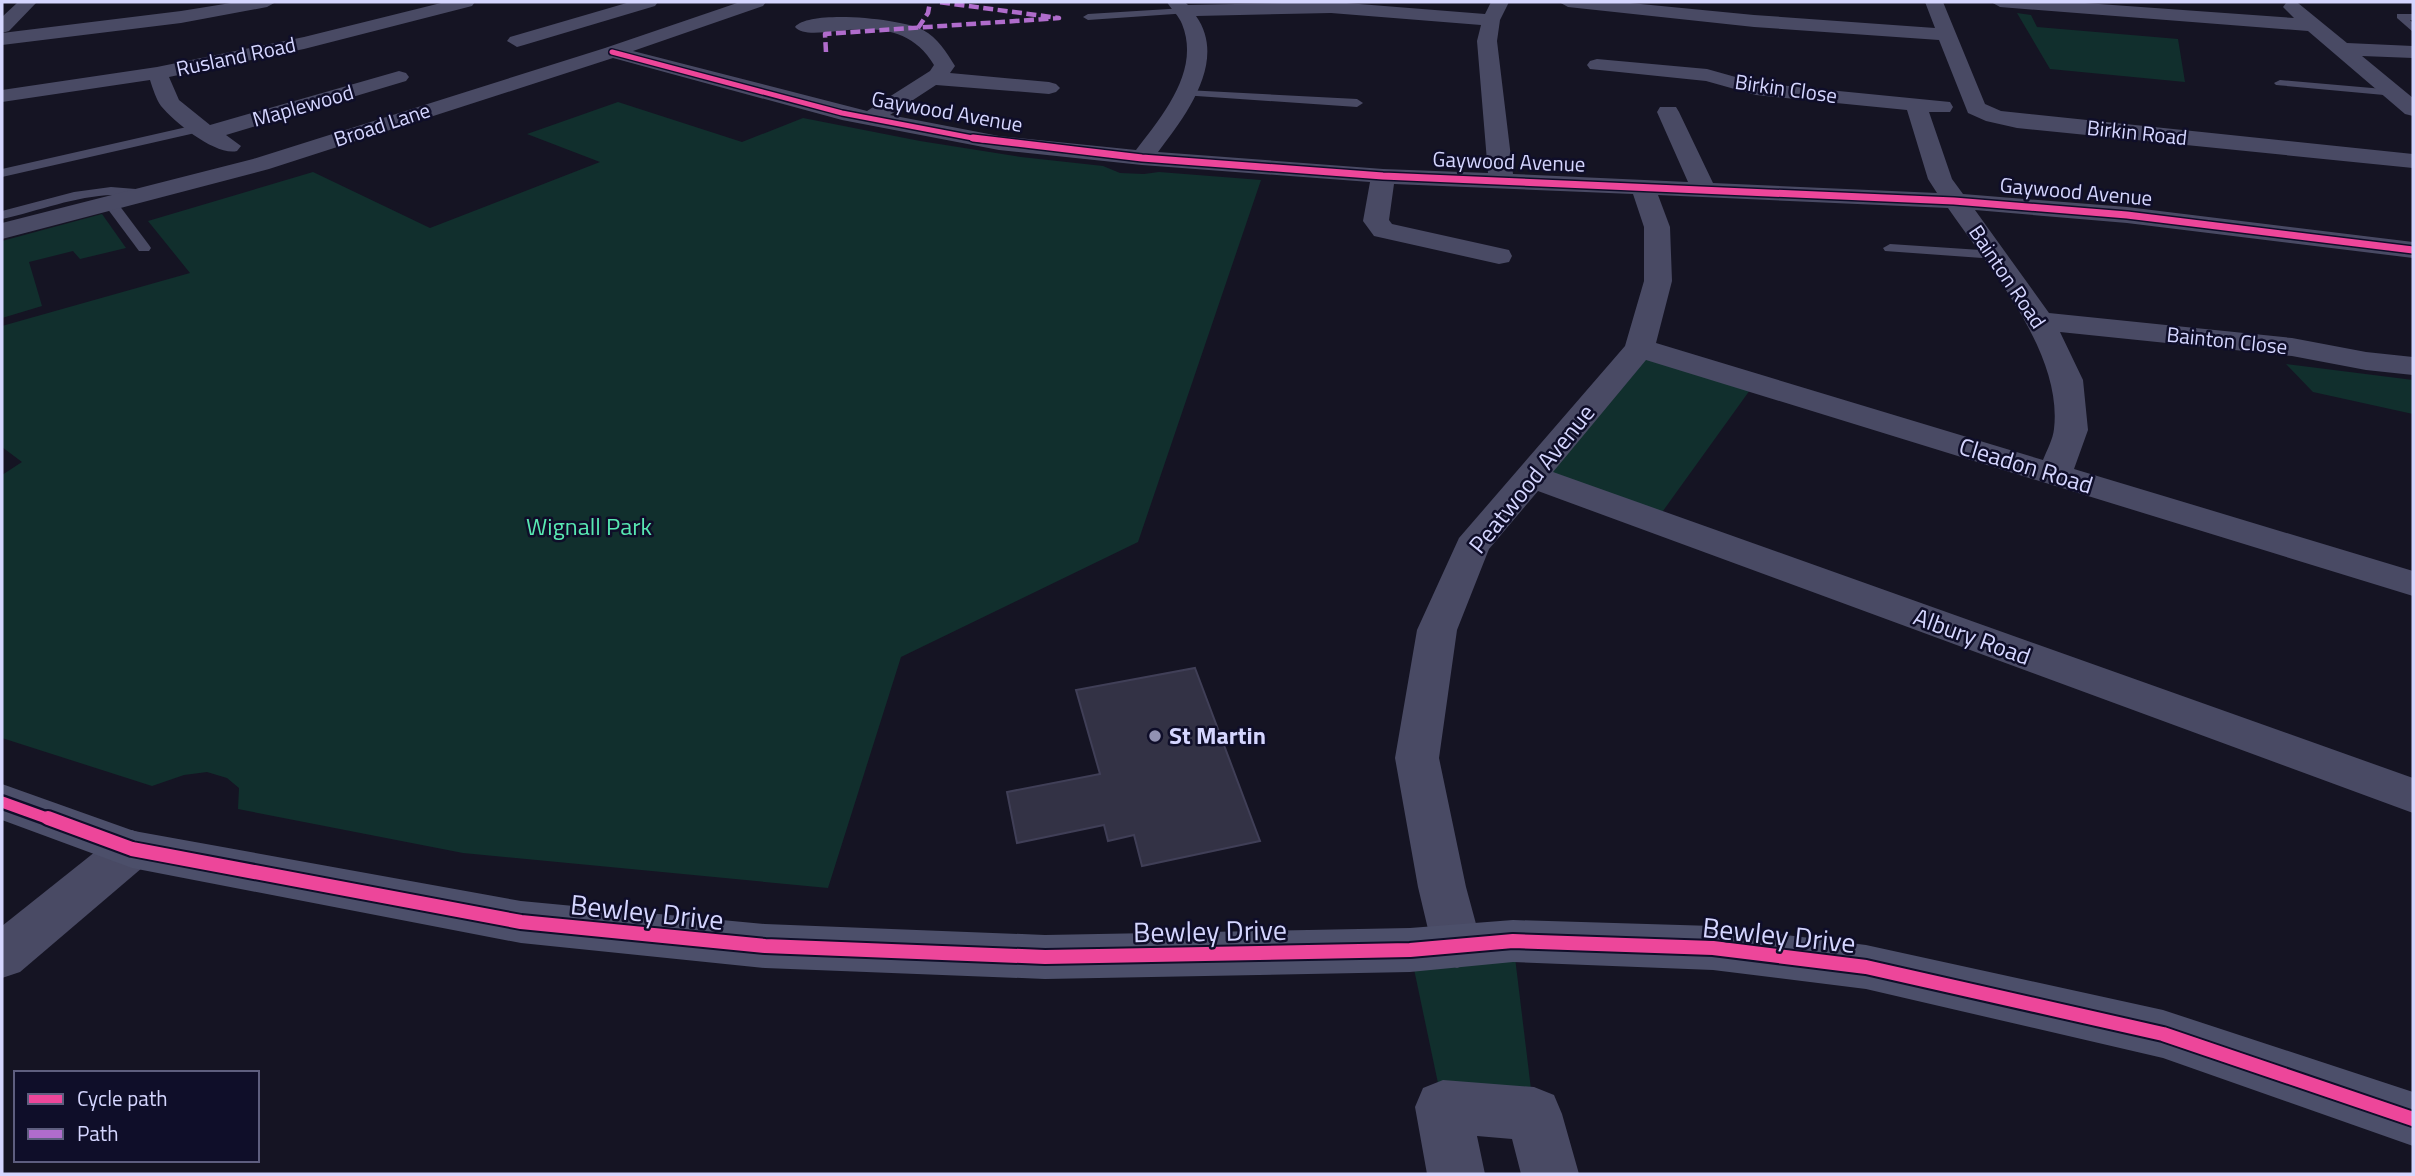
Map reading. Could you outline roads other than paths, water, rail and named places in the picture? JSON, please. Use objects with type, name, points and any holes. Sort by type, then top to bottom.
[{"type":"street","points":[[2,27],[28,2]]},
{"type":"street","points":[[2,38],[181,17],[267,2]]},
{"type":"street","name":"Rusland Road","points":[[2,96],[157,73],[304,43],[466,2]]},
{"type":"street","points":[[518,35],[538,35],[649,2]]},
{"type":"street","name":"Broad Lane","points":[[2,231],[261,164],[612,52],[757,2]]},
{"type":"street","points":[[1568,2],[1630,5],[1755,21],[1945,35]]},
{"type":"street","points":[[1934,2],[1976,108]]},
{"type":"street","points":[[2000,2],[2165,8],[2311,25]]},
{"type":"street","points":[[2287,2],[2311,25],[2404,93],[2413,109]]},
{"type":"street","points":[[376,5],[412,16]]},
{"type":"street","points":[[690,5],[721,13]]},
{"type":"street","points":[[1180,6],[1495,11],[1488,41],[1501,180]]},
{"type":"street","points":[[1142,158],[1176,113],[1197,69],[1195,31],[1180,6]]},
{"type":"street","points":[[805,27],[872,23],[901,29],[922,37],[931,44],[945,66],[932,78],[871,118]]},
{"type":"street","points":[[2343,49],[2413,52]]},
{"type":"street","name":"Gaywood Avenue","points":[[612,52],[871,118],[999,143],[1142,158],[1383,176],[1955,201],[2127,215],[2413,250]]},
{"type":"street","name":"Birkin Close","points":[[1598,65],[1707,75],[1756,89],[1916,105],[1976,108]]},
{"type":"street","points":[[157,73],[170,103],[203,131],[261,164]]},
{"type":"street","points":[[932,78],[1049,88]]},
{"type":"street","name":"Maplewood","points":[[203,131],[381,79]]},
{"type":"street","name":"Bainton Road","points":[[1916,105],[1940,179],[2040,321],[2067,380],[2071,430],[2055,475]]},
{"type":"street","name":"Birkin Road","points":[[1976,108],[1994,116],[2017,121],[2413,161]]},
{"type":"street","points":[[1668,111],[1703,189]]},
{"type":"street","points":[[1383,176],[1376,221],[1383,230],[1497,266],[1522,241]]},
{"type":"street","name":"Peatwood Avenue","points":[[1457,946],[1442,887],[1417,758],[1437,630],[1472,546],[1640,348],[1658,281],[1657,228],[1643,187]]},
{"type":"street","name":"Bainton Close","points":[[2040,321],[2292,347],[2366,361],[2413,366]]},
{"type":"street","name":"Cleadon Road","points":[[1640,348],[2413,584]]},
{"type":"street","name":"Albury Road","points":[[1530,477],[2413,796]]},
{"type":"street","name":"Bewley Drive","points":[[2,802],[132,849],[521,922],[765,946],[1045,957],[1410,950],[1513,941],[1713,948],[1866,967],[2163,1034],[2413,1119]]},
{"type":"street","points":[[2,956],[132,849]]},
{"type":"street","points":[[1455,1174],[1443,1107],[1534,1114],[1550,1174]]},
{"type":"lane","points":[[2388,5],[2409,24],[2413,17]]},
{"type":"lane","points":[[1088,17],[1180,6]]},
{"type":"lane","points":[[2280,83],[2404,93]]},
{"type":"lane","points":[[1186,93],[1357,103]]},
{"type":"lane","points":[[2,173],[203,131]]},
{"type":"lane","points":[[2,215],[106,190],[129,190],[148,194]]},
{"type":"lane","points":[[111,204],[144,248]]},
{"type":"lane","points":[[1890,248],[1996,255]]},
{"type":"place","name":"St Martin","points":[[1155,736]]},
{"type":"park label","name":"Wignall Park","points":[[589,527]]}]
